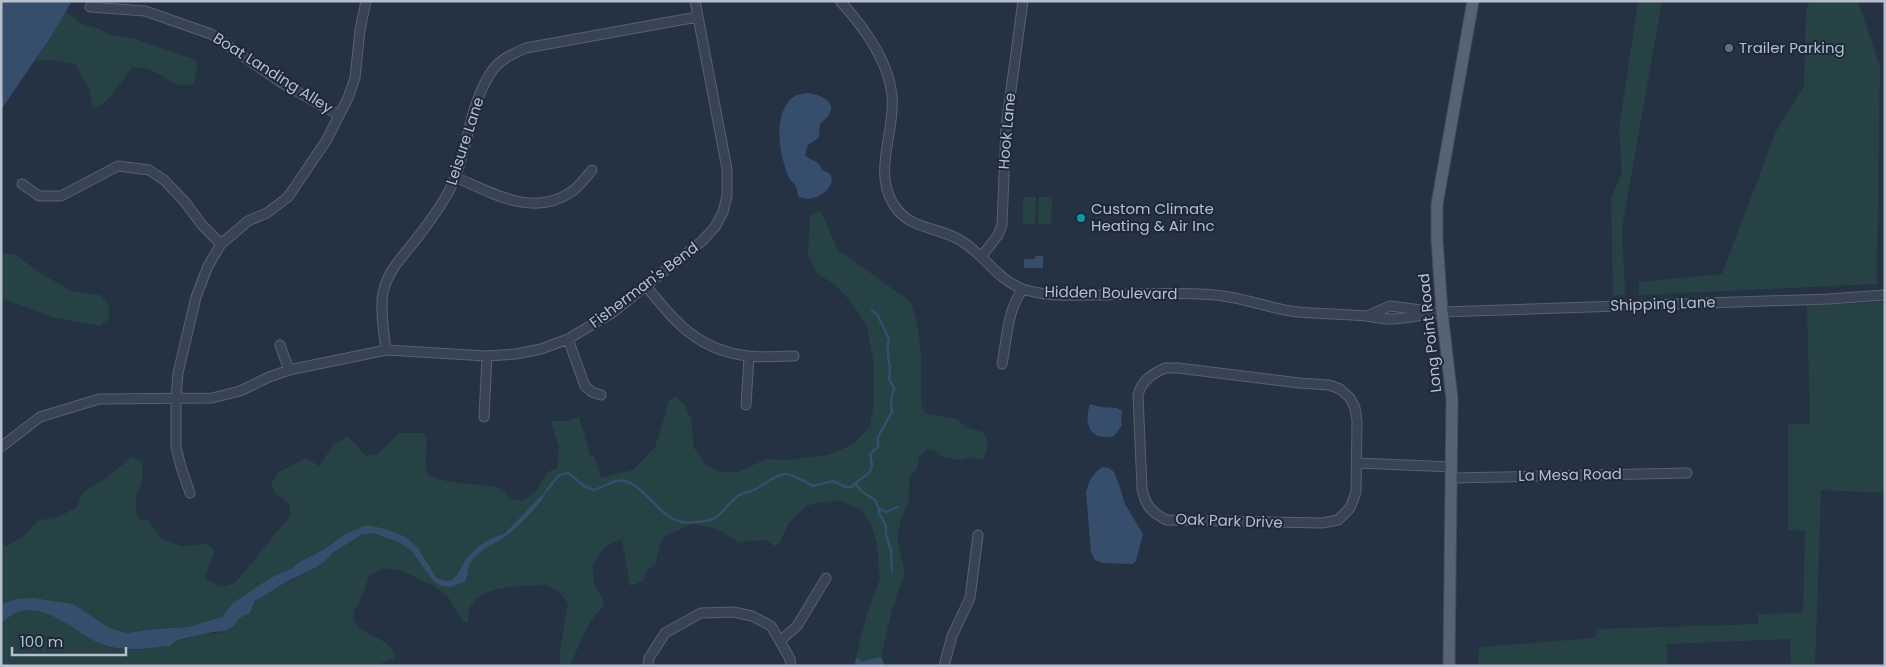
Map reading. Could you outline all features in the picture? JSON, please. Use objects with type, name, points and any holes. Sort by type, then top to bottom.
[{"type":"main road","name":"Long Point Road","points":[[1448,666],[1452,399],[1442,312],[1437,231],[1437,194],[1473,1]]},
{"type":"street","points":[[190,494],[176,447],[176,398],[178,373],[196,297],[208,266],[221,244],[248,221],[267,213],[288,197],[309,168],[348,98],[355,78],[360,30],[366,1]]},
{"type":"street","name":"Fisherman's Bend","points":[[1,447],[40,417],[99,399],[212,398],[240,391],[268,377],[289,370],[386,350],[487,356],[516,354],[541,349],[568,339],[612,313],[702,241],[715,227],[723,212],[727,196],[727,169],[695,1]]},
{"type":"street","name":"Hidden Boulevard","points":[[840,1],[859,22],[886,72],[892,94],[892,113],[884,171],[893,204],[907,220],[916,225],[962,241],[982,256],[999,275],[1023,289],[1047,294],[1071,295],[1218,295],[1297,312],[1367,316],[1390,320],[1442,312]]},
{"type":"street","name":"Hook Lane","points":[[982,256],[998,235],[1002,225],[1006,127],[1023,1]]},
{"type":"street","name":"Boat Landing Alley","points":[[90,7],[145,10],[212,34],[282,83],[339,115]]},
{"type":"street","name":"Leisure Lane","points":[[386,350],[383,290],[393,267],[416,240],[446,198],[455,177],[478,96],[490,72],[504,58],[526,48],[697,16]]},
{"type":"street","points":[[22,184],[39,196],[61,196],[118,166],[149,170],[164,180],[180,196],[202,225],[221,244]]},
{"type":"street","points":[[455,177],[507,199],[535,205],[554,201],[572,192],[592,170]]},
{"type":"street","points":[[646,286],[679,325],[699,340],[726,352],[749,357],[794,356]]},
{"type":"street","points":[[1002,364],[1012,310],[1017,297],[1023,289]]},
{"type":"street","name":"Shipping Lane","points":[[1442,312],[1885,295]]},
{"type":"street","name":"Hidden Boulevard","points":[[1367,316],[1390,306],[1442,312]]},
{"type":"street","points":[[568,339],[584,386],[592,392],[601,395]]},
{"type":"street","points":[[280,345],[289,370]]},
{"type":"street","points":[[484,417],[487,356]]},
{"type":"street","points":[[746,405],[749,357]]},
{"type":"street","name":"Oak Park Drive","points":[[1165,368],[1329,385],[1340,390],[1350,398],[1355,408],[1357,421],[1357,464],[1356,491],[1352,503],[1350,508],[1338,520],[1314,523],[1166,520],[1154,513],[1145,503],[1142,481],[1139,390],[1153,373],[1165,368]]},
{"type":"street","name":"La Mesa Road","points":[[1357,464],[1452,472],[1688,473]]},
{"type":"street","points":[[944,666],[952,636],[970,598],[978,535]]},
{"type":"street","points":[[780,640],[797,626],[826,578]]},
{"type":"street","points":[[648,666],[649,658],[666,634],[701,614],[733,612],[752,616],[770,626],[790,659],[790,666]]},
{"type":"green space","points":[[1638,1],[1662,1],[1622,228],[1625,295],[1613,296],[1611,199],[1622,172],[1619,129]]},
{"type":"green space","points":[[1810,1],[1858,1],[1880,67],[1877,284],[1639,295],[1639,282],[1722,274],[1776,131],[1804,86],[1806,10]]},
{"type":"green space","points":[[66,12],[82,24],[97,28],[111,35],[135,39],[196,60],[197,70],[194,83],[176,85],[151,70],[133,67],[105,102],[94,108],[91,103],[90,91],[76,65],[53,60],[35,61]]},
{"type":"green space","points":[[1023,197],[1036,197],[1035,224],[1023,224]]},
{"type":"green space","points":[[1039,197],[1052,197],[1051,224],[1038,224]]},
{"type":"green space","points":[[817,211],[822,213],[837,249],[910,301],[918,325],[921,356],[921,405],[926,414],[957,419],[967,428],[983,432],[987,442],[983,459],[967,458],[959,460],[942,457],[935,451],[927,449],[919,457],[917,468],[910,475],[909,502],[901,519],[897,537],[905,572],[893,606],[881,657],[862,661],[856,657],[867,614],[880,579],[877,545],[871,523],[860,509],[841,501],[822,502],[806,506],[788,524],[780,543],[775,546],[766,540],[738,542],[717,529],[692,524],[663,537],[655,565],[647,570],[643,581],[630,586],[622,540],[608,546],[598,556],[593,569],[595,585],[601,597],[603,607],[592,620],[584,634],[570,666],[560,666],[560,649],[568,604],[560,594],[549,586],[509,587],[489,592],[473,603],[469,611],[468,622],[463,622],[448,597],[434,586],[402,571],[383,568],[369,576],[363,595],[354,612],[354,620],[358,626],[380,639],[393,650],[395,658],[375,666],[1,666],[1,623],[20,611],[33,610],[45,612],[57,617],[102,644],[114,648],[147,648],[200,635],[223,632],[230,629],[239,618],[249,613],[257,600],[264,595],[317,567],[349,541],[368,533],[383,536],[409,548],[434,582],[457,585],[465,582],[468,566],[473,559],[481,551],[517,527],[546,494],[544,492],[505,533],[486,541],[467,557],[452,580],[446,581],[437,578],[417,547],[406,537],[386,529],[345,534],[291,569],[270,578],[233,603],[222,617],[188,627],[127,633],[110,628],[73,604],[34,598],[15,599],[1,605],[1,546],[7,546],[24,536],[37,521],[60,516],[77,507],[83,492],[106,478],[132,457],[143,462],[142,479],[136,499],[139,520],[148,520],[162,539],[181,546],[207,544],[215,551],[205,577],[219,587],[235,583],[290,516],[289,504],[275,493],[271,483],[279,472],[306,458],[319,466],[333,445],[348,436],[366,456],[378,454],[399,433],[424,433],[427,444],[425,463],[428,475],[446,481],[498,487],[513,500],[524,500],[536,491],[548,472],[557,468],[559,448],[551,421],[566,421],[579,417],[590,456],[594,456],[601,478],[633,470],[655,447],[668,401],[676,397],[685,406],[691,419],[694,448],[707,466],[721,472],[738,472],[767,459],[788,460],[828,455],[854,444],[870,426],[874,404],[874,366],[867,326],[852,303],[835,285],[817,273],[808,255],[810,216]]},
{"type":"green space","points":[[1,253],[16,255],[39,272],[71,291],[100,295],[109,305],[109,319],[100,326],[52,317],[1,298]]},
{"type":"green space","points":[[1885,302],[1885,493],[1821,490],[1815,666],[1791,666],[1790,639],[1667,644],[1667,666],[1478,666],[1479,647],[1595,638],[1597,629],[1758,624],[1758,614],[1803,613],[1805,531],[1788,530],[1788,424],[1810,424],[1807,305]]},
{"type":"water","points":[[1,1],[72,1],[52,35],[1,110]]},
{"type":"water","points":[[807,93],[825,99],[831,105],[828,116],[820,124],[819,137],[808,145],[805,155],[819,163],[823,170],[829,173],[832,181],[830,186],[821,195],[809,199],[798,196],[797,188],[789,177],[784,164],[779,134],[782,114],[786,105],[799,94]]},
{"type":"water","points":[[1035,256],[1043,256],[1043,268],[1024,268],[1024,259],[1035,259]]},
{"type":"water","points":[[1090,404],[1117,408],[1122,411],[1122,425],[1114,436],[1099,436],[1090,430],[1087,418]]},
{"type":"water","points":[[1103,467],[1109,468],[1114,472],[1125,504],[1143,534],[1136,561],[1133,564],[1103,563],[1095,560],[1091,552],[1086,492],[1088,484],[1096,472]]},
{"type":"water","points":[[547,490],[536,508],[516,527],[474,558],[465,582],[451,587],[442,586],[434,582],[411,550],[400,543],[374,533],[361,535],[334,552],[315,568],[288,581],[255,601],[250,613],[239,618],[234,626],[226,631],[182,639],[168,647],[119,649],[104,645],[54,616],[32,610],[13,614],[1,623],[1,605],[15,599],[34,598],[73,604],[110,628],[127,633],[188,627],[222,617],[233,603],[270,578],[291,569],[345,534],[367,525],[386,529],[406,537],[417,547],[437,578],[446,581],[452,580],[467,557],[486,541],[505,533]]},
{"type":"water","points":[[856,657],[862,661],[881,657],[885,666],[855,666]]},
{"type":"waterway","points":[[547,490],[559,475],[568,473],[584,486],[594,490],[616,481],[624,481],[640,489],[670,517],[688,523],[716,518],[740,495],[784,474],[813,486],[833,481],[846,487],[851,487],[870,472],[872,465],[870,454],[878,447],[878,437],[892,412],[891,400],[894,388],[889,379],[890,368],[887,350],[889,339],[877,314],[872,311]]},
{"type":"waterway","points":[[856,484],[861,491],[875,500],[879,509],[879,513],[886,526],[886,535],[891,550],[892,571]]},
{"type":"waterway","points":[[879,509],[887,512],[897,507]]},
{"type":"place","name":"Trailer Parking","points":[[1729,48]]},
{"type":"place","name":"Custom Climate Heating & Air Inc","points":[[1081,218]]}]
